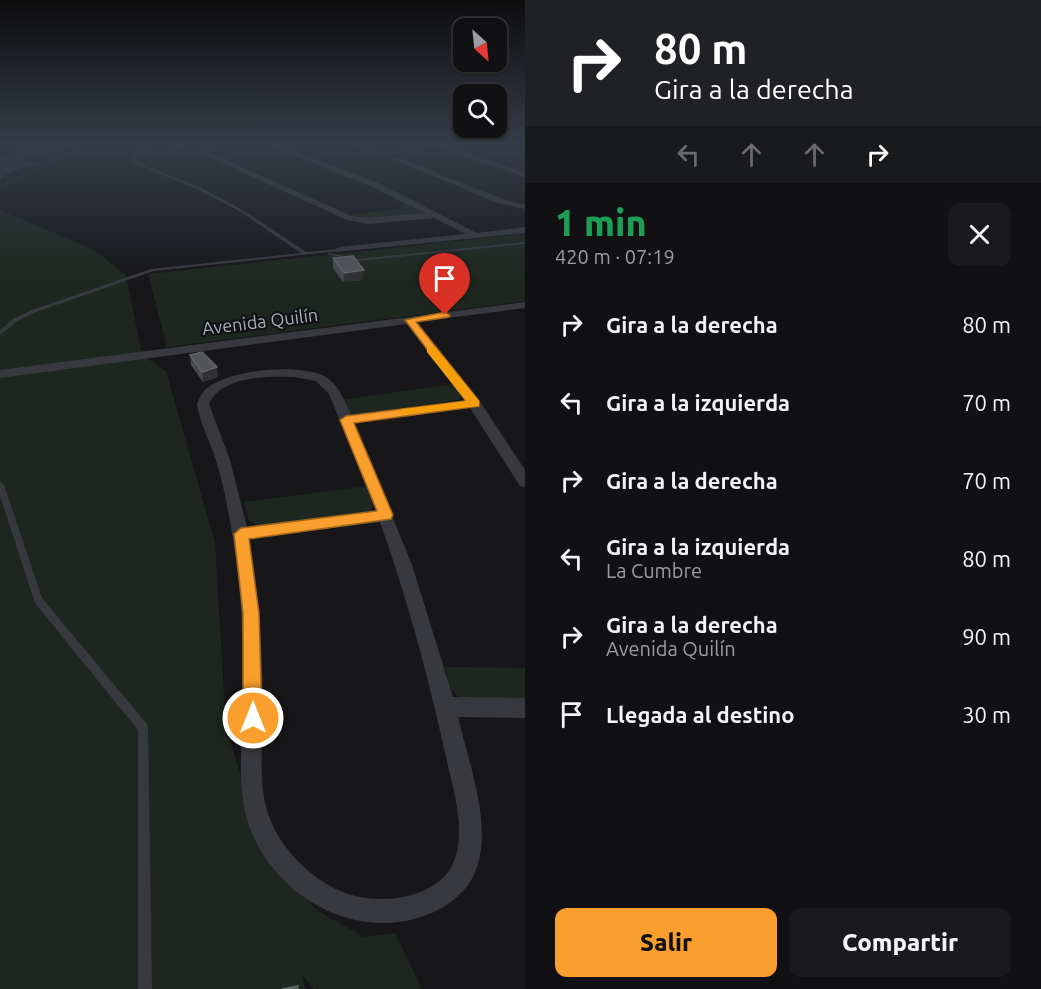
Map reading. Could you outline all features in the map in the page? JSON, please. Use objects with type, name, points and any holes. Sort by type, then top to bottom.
[{"type":"street","points":[[287,188],[350,218],[368,221],[435,215]]},
{"type":"street","points":[[382,188],[473,236]]},
{"type":"street","points":[[470,188],[504,203],[525,207]]},
{"type":"street","points":[[504,203],[525,201]]},
{"type":"street","points":[[339,250],[525,230]]},
{"type":"street","name":"Avenida Quilín","points":[[0,374],[525,304]]},
{"type":"street","points":[[405,321],[416,340],[432,352],[474,403],[525,482]]},
{"type":"street","points":[[308,374],[321,378],[330,385],[346,420],[386,515],[417,602],[446,707],[470,835],[468,858],[456,882],[434,900],[384,913],[348,907],[316,891],[277,853],[266,838],[255,812],[252,773],[251,613],[241,534],[223,461],[203,408],[203,400],[208,392],[219,385],[249,377],[308,374]]},
{"type":"street","points":[[346,420],[474,403]]},
{"type":"street","points":[[241,534],[386,515]]},
{"type":"street","points":[[446,707],[525,708]]},
{"type":"lane","points":[[198,188],[242,211],[306,254]]},
{"type":"lane","points":[[322,252],[358,260],[525,243]]},
{"type":"lane","points":[[0,333],[15,320],[34,311],[144,272],[175,266],[339,250]]},
{"type":"lane","points":[[0,485],[38,600],[143,728],[145,989]]},
{"type":"shaded area","points":[[407,202],[424,213],[367,219],[348,215],[406,208],[400,203]]},
{"type":"shaded area","points":[[0,210],[94,250],[126,275],[142,355],[166,371],[215,543],[226,727],[262,845],[285,878],[318,911],[364,937],[395,933],[422,989],[314,989],[302,975],[305,989],[0,989]]},
{"type":"shaded area","points":[[525,234],[525,301],[167,347],[148,274]]},
{"type":"shaded area","points":[[454,384],[461,396],[458,400],[355,415],[348,413],[340,400]]},
{"type":"shaded area","points":[[367,486],[374,504],[370,511],[260,526],[249,521],[244,502]]},
{"type":"shaded area","points":[[445,667],[525,668],[525,700],[460,698],[451,689]]},
{"type":"building","points":[[353,256],[364,270],[344,273],[333,258]]},
{"type":"building","points":[[202,352],[217,367],[202,372],[190,355]]},
{"type":"building","points":[[298,986],[298,989],[282,989]]},
{"type":"slow traffic","points":[[403,413],[474,403],[431,349]]},
{"type":"route","points":[[253,718],[251,613],[241,534],[386,515],[346,420],[474,403],[432,352],[410,320],[445,315]]}]
